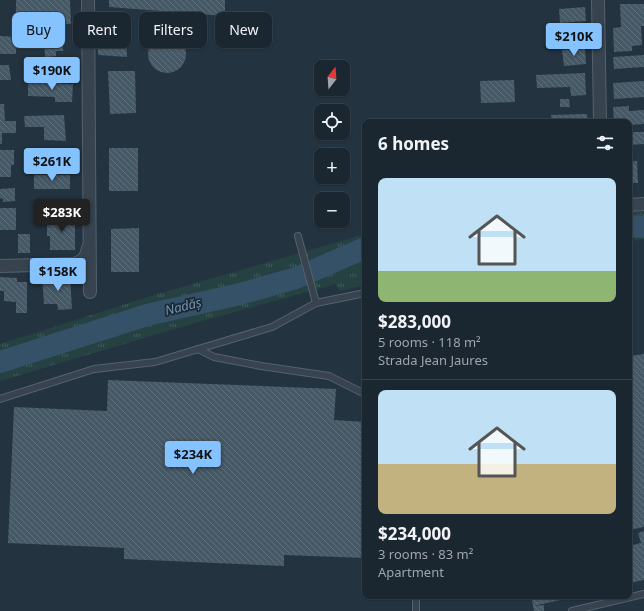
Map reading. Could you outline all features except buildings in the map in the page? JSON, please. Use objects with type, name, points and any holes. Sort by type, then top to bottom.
[{"type":"street","points":[[88,0],[90,292]]},
{"type":"street","points":[[598,0],[600,119]]},
{"type":"street","points":[[632,205],[644,204]]},
{"type":"street","points":[[0,266],[74,264],[82,262],[87,256],[89,247]]},
{"type":"lane","points":[[298,236],[316,303]]},
{"type":"lane","points":[[0,398],[94,369],[155,362],[272,327],[316,303],[362,294]]},
{"type":"lane","points":[[198,349],[222,358],[329,376],[362,392]]},
{"type":"lane","points":[[632,597],[644,594]]},
{"type":"lane","points":[[416,599],[416,611]]},
{"type":"lane","points":[[572,611],[623,599]]},
{"type":"green space","points":[[632,207],[644,207],[644,239],[635,241],[632,236]]},
{"type":"green space","points":[[362,235],[362,286],[339,291],[336,284],[178,328],[0,381],[0,344],[154,295]]},
{"type":"waterway","name":"Nadăș","points":[[632,226],[644,227]]},
{"type":"waterway","name":"Nadăș","points":[[0,362],[147,315],[240,294],[296,278],[362,249]]}]
